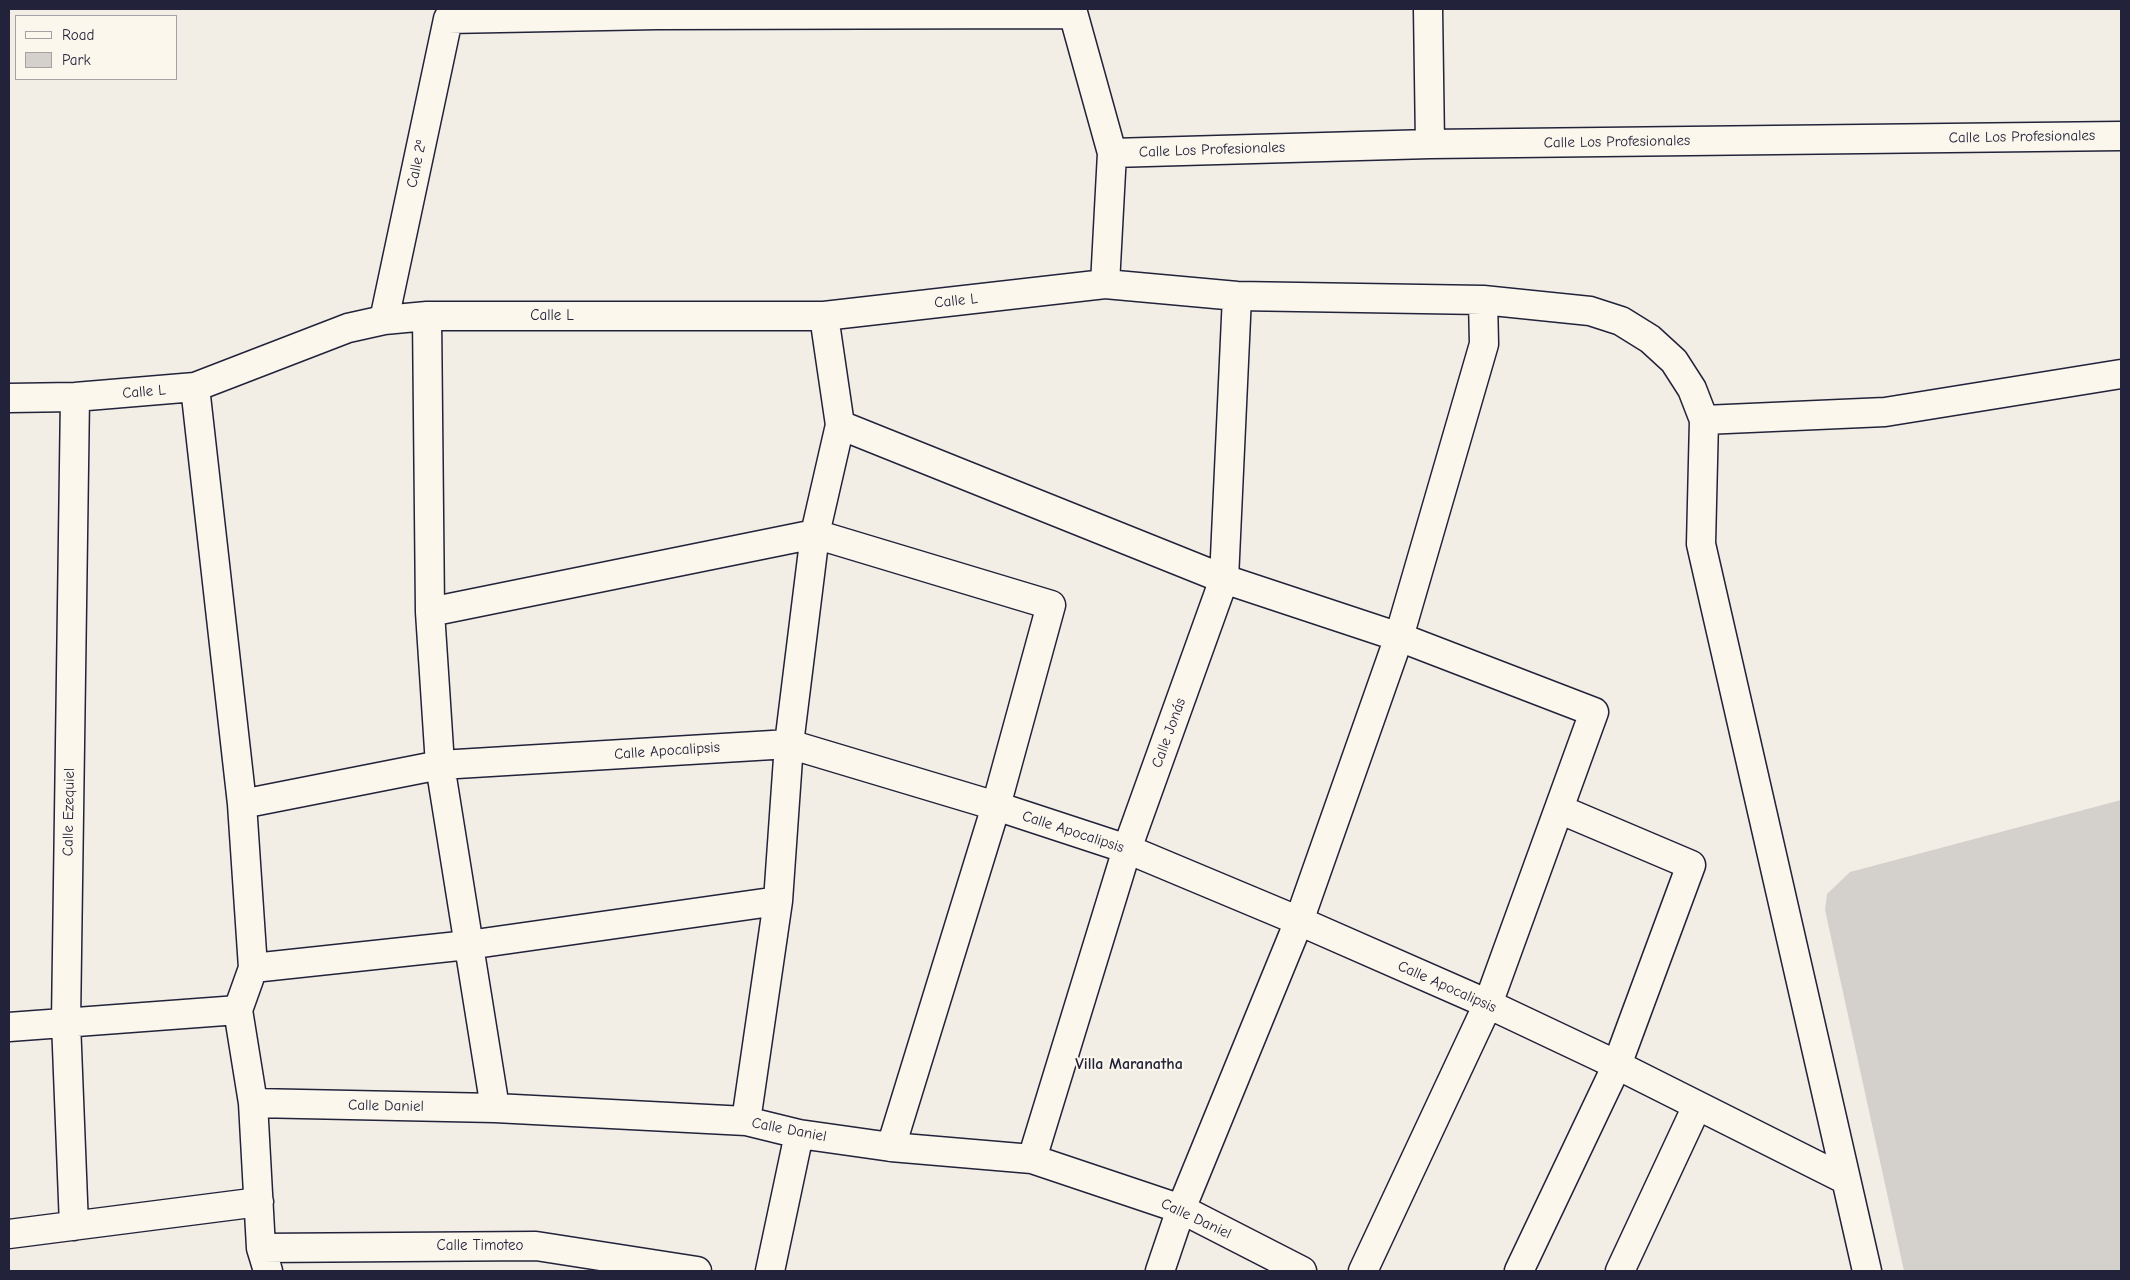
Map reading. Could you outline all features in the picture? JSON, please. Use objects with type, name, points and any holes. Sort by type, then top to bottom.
[{"type":"street","points":[[1428,9],[1430,144]]},
{"type":"street","points":[[451,14],[1072,12],[1112,153],[1105,284]]},
{"type":"street","name":"Calle 2ª","points":[[384,320],[451,14]]},
{"type":"street","name":"Calle Los Profesionales","points":[[1112,153],[1430,144],[2121,136]]},
{"type":"street","name":"Calle L","points":[[9,398],[75,397],[195,388],[348,328],[384,320],[427,316],[824,316],[1105,284],[1236,296],[1483,300],[1590,310],[1621,321],[1650,339],[1674,361],[1692,389],[1704,420]]},
{"type":"street","name":"Calle Jonás","points":[[1032,1158],[1127,849],[1224,579],[1236,296]]},
{"type":"street","points":[[1160,1271],[1181,1209],[1299,921],[1399,638],[1484,344],[1483,300]]},
{"type":"street","points":[[427,316],[430,612],[440,765],[495,1108]]},
{"type":"street","points":[[746,1121],[778,901],[789,744],[815,534],[840,425],[824,316]]},
{"type":"street","points":[[1867,1271],[1701,544],[1704,420],[1885,412],[2121,374]]},
{"type":"street","points":[[195,388],[242,804],[253,968],[238,1010],[253,1103],[264,1259]]},
{"type":"street","name":"Calle Ezequiel","points":[[74,1226],[66,1022],[75,397]]},
{"type":"street","points":[[840,425],[1224,579],[1399,638],[1594,712],[1488,1004],[1363,1271]]},
{"type":"street","points":[[430,612],[815,534],[1052,605],[996,806],[891,1147]]},
{"type":"street","name":"Calle Apocalipsis","points":[[242,804],[440,765],[789,744],[996,806],[1127,849],[1299,921],[1488,1004],[1617,1065],[1846,1180]]},
{"type":"street","points":[[1519,1271],[1617,1065],[1691,865],[1560,810]]},
{"type":"street","points":[[253,968],[468,945],[778,901]]},
{"type":"street","points":[[9,1028],[66,1022],[238,1010]]},
{"type":"street","name":"Calle Daniel","points":[[253,1103],[495,1108],[746,1121],[799,1134],[891,1147],[1032,1158],[1181,1209],[1302,1271]]},
{"type":"street","points":[[1620,1271],[1697,1106]]},
{"type":"street","points":[[770,1271],[799,1134]]},
{"type":"street","points":[[9,1234],[259,1202]]},
{"type":"street","name":"Calle Timoteo","points":[[264,1259],[536,1246],[697,1271]]},
{"type":"green space","points":[[2121,800],[2121,1271],[1904,1271],[1825,910],[1827,894],[1850,872]]},
{"type":"district","name":"Villa Maranatha","points":[[1129,1064]]}]
